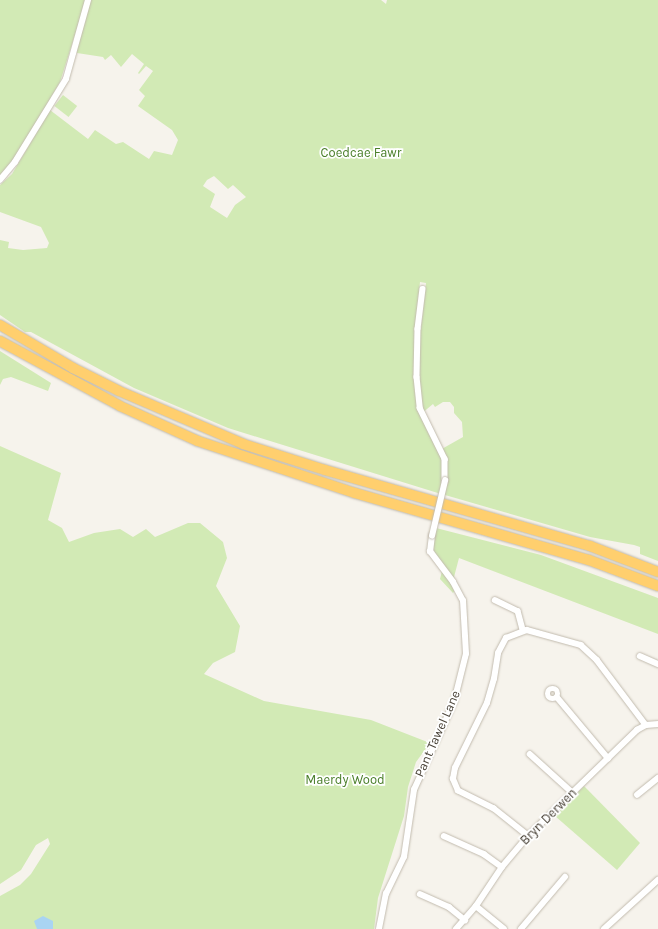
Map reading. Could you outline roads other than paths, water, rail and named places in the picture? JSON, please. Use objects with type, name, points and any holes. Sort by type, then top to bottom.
[{"type":"highway","points":[[0,325],[73,368],[119,391],[243,444],[325,470],[590,546],[658,572]]},
{"type":"highway","points":[[0,341],[120,406],[209,445],[348,491],[533,543],[658,586]]},
{"type":"street","points":[[0,180],[15,162],[66,79],[88,0]]},
{"type":"street","name":"Pant Tawel Lane","points":[[379,929],[386,894],[404,857],[414,790],[454,702],[466,654],[463,601],[453,582],[430,552],[432,536],[445,481],[445,459],[420,408],[417,377],[418,328],[423,289]]},
{"type":"street","points":[[495,600],[518,611],[522,630]]},
{"type":"street","points":[[528,836],[494,809],[458,791],[453,779],[455,768],[491,690],[500,646],[510,635],[522,630],[541,633],[585,647],[598,660],[646,725],[658,724]]},
{"type":"street","points":[[640,656],[658,664]]},
{"type":"street","points":[[557,697],[608,758]]},
{"type":"street","name":"Bryn Derwen","points":[[456,929],[476,906],[502,867],[528,836],[608,758],[646,725]]},
{"type":"street","points":[[530,754],[573,793]]},
{"type":"street","points":[[637,795],[658,778]]},
{"type":"street","points":[[444,836],[484,854],[502,867]]},
{"type":"street","points":[[521,929],[565,877]]},
{"type":"street","points":[[604,929],[658,880]]},
{"type":"street","points":[[420,894],[449,907],[465,920]]},
{"type":"street","points":[[476,906],[504,929]]},
{"type":"water","points":[[43,916],[53,921],[53,929],[37,929],[34,921]]},
{"type":"park label","name":"Coedcae Fawr","points":[[361,153]]},
{"type":"park label","name":"Maerdy Wood","points":[[345,780]]}]
